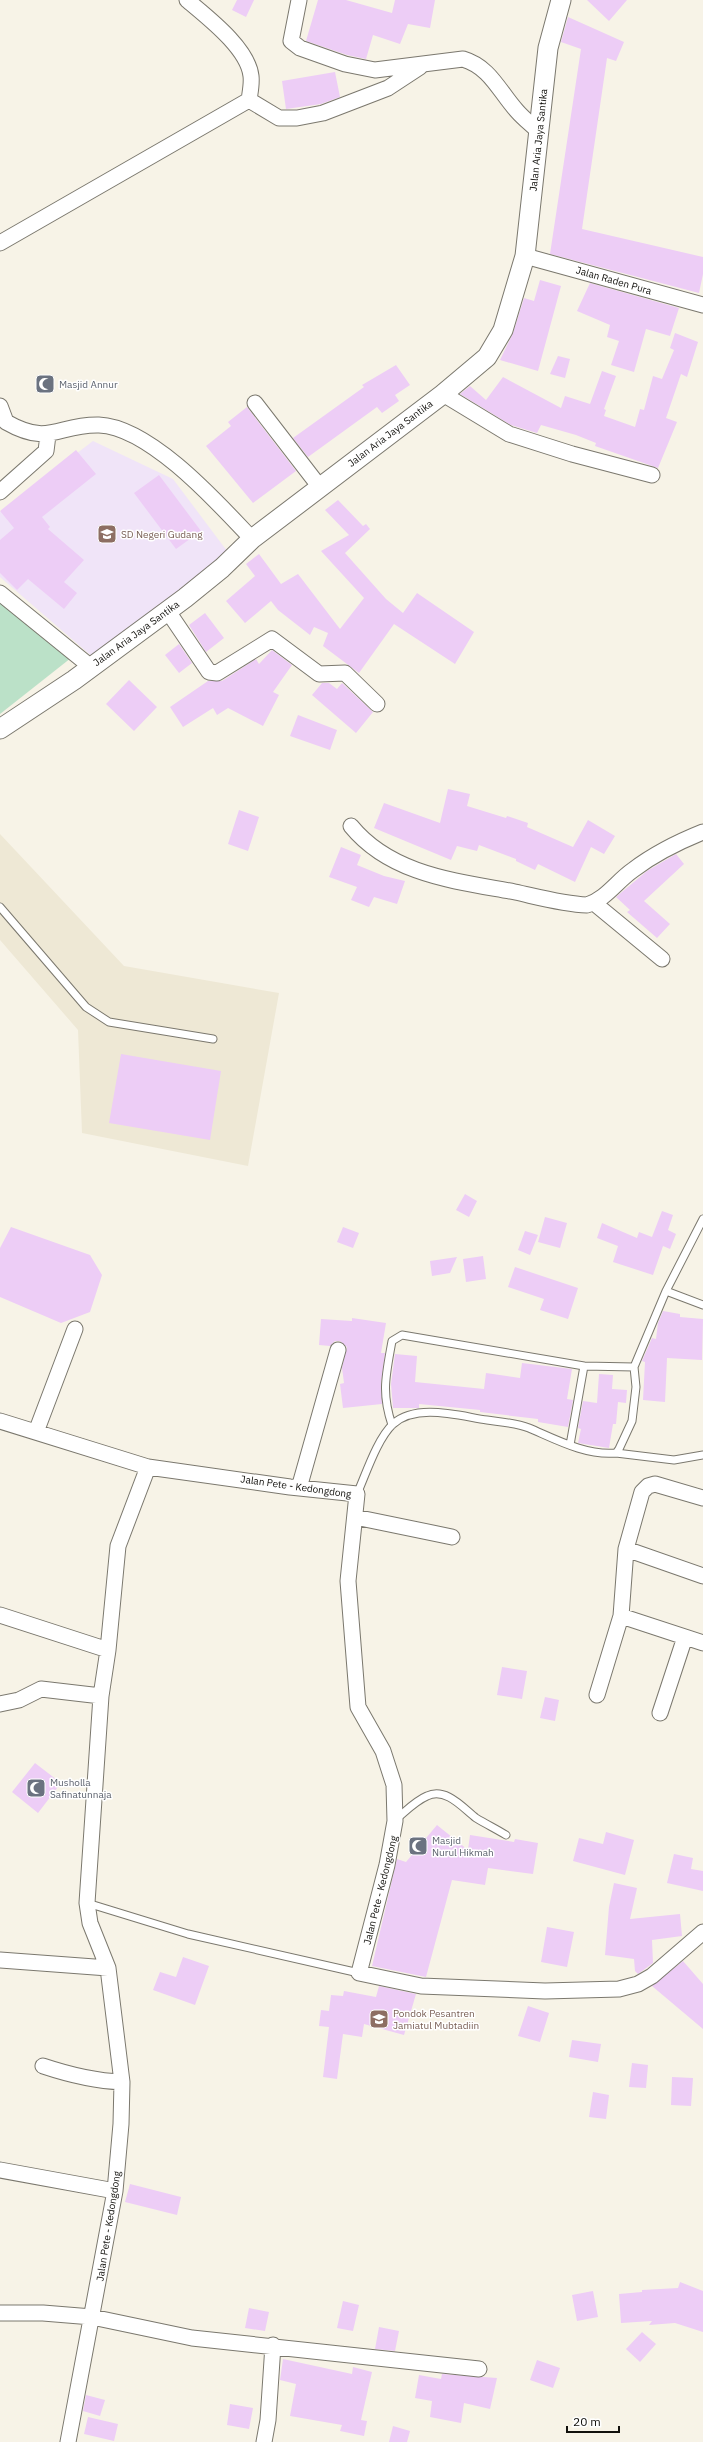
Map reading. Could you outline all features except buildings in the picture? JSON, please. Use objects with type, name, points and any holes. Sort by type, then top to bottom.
[{"type":"street","points":[[187,0],[207,16],[242,52],[251,75],[250,100]]},
{"type":"street","points":[[299,0],[291,41],[300,48],[344,64],[375,70],[421,66],[463,59],[476,63],[492,77],[517,110],[539,132]]},
{"type":"street","name":"Jalan Aria Jaya Santika","points":[[0,729],[91,667],[222,568],[252,538],[443,394],[487,357],[503,330],[525,256],[548,48],[561,0]]},
{"type":"street","points":[[250,100],[279,118],[297,118],[323,113],[388,88],[421,66]]},
{"type":"street","points":[[1,247],[250,100]]},
{"type":"street","name":"Jalan Raden Pura","points":[[525,256],[703,305]]},
{"type":"street","points":[[443,394],[509,434],[565,452],[652,475]]},
{"type":"street","points":[[255,403],[319,486]]},
{"type":"street","points":[[0,406],[6,422],[33,434],[48,435],[86,426],[99,425],[119,429],[162,454],[193,477],[252,538]]},
{"type":"street","points":[[0,492],[46,451],[48,435]]},
{"type":"street","points":[[0,593],[91,667]]},
{"type":"street","points":[[167,610],[208,672],[218,673],[272,638],[319,674],[346,673],[377,704]]},
{"type":"street","points":[[351,826],[362,840],[384,856],[405,867],[442,878],[580,905],[594,903],[632,871],[656,854],[703,832]]},
{"type":"street","points":[[594,903],[662,959]]},
{"type":"street","points":[[36,1432],[75,1329]]},
{"type":"street","points":[[299,1488],[338,1350]]},
{"type":"street","name":"Jalan Pete - Kedongdong","points":[[0,1421],[148,1468],[299,1488],[357,1494],[348,1581],[358,1707],[383,1752],[394,1785],[395,1821],[387,1865],[360,1973]]},
{"type":"street","name":"Jalan Pete - Kedongdong","points":[[68,2442],[115,2191],[121,2124],[122,2082],[108,1968],[90,1923],[87,1904],[101,1696],[108,1650],[118,1546],[148,1468]]},
{"type":"street","points":[[597,1696],[621,1616],[626,1549],[642,1492],[648,1486],[655,1484],[669,1486],[703,1498]]},
{"type":"street","points":[[355,1517],[452,1537]]},
{"type":"street","points":[[626,1549],[703,1576]]},
{"type":"street","points":[[0,1615],[108,1650]]},
{"type":"street","points":[[621,1616],[703,1643]]},
{"type":"street","points":[[660,1712],[685,1637]]},
{"type":"street","points":[[0,1704],[19,1700],[41,1689],[101,1696]]},
{"type":"street","points":[[360,1973],[421,1986],[545,1991],[619,1989],[638,1984],[652,1976],[703,1932]]},
{"type":"street","points":[[0,1960],[108,1968]]},
{"type":"street","points":[[43,2066],[74,2076],[100,2081],[122,2082]]},
{"type":"street","points":[[0,2170],[115,2191]]},
{"type":"street","points":[[0,2313],[43,2313],[92,2318],[192,2338],[273,2345],[479,2369]]},
{"type":"street","points":[[264,2442],[268,2420],[273,2345]]},
{"type":"lane","points":[[0,907],[86,1007],[97,1016],[109,1022],[213,1039]]},
{"type":"lane","points":[[616,1453],[619,1450],[632,1421],[636,1387],[634,1367],[666,1292],[703,1219]]},
{"type":"lane","points":[[666,1292],[703,1305]]},
{"type":"lane","points":[[392,1425],[385,1404],[385,1384],[392,1341],[402,1335],[584,1366],[634,1367]]},
{"type":"lane","points":[[570,1445],[584,1366]]},
{"type":"lane","points":[[357,1494],[378,1446],[392,1425],[401,1418],[418,1414],[436,1413],[523,1426],[570,1445],[609,1454],[616,1453],[674,1460],[703,1455]]},
{"type":"lane","points":[[395,1821],[428,1795],[437,1794],[446,1796],[476,1818],[506,1835]]},
{"type":"lane","points":[[87,1904],[188,1934],[360,1973]]},
{"type":"shaded area","name":"SD Negeri Gudang","points":[[93,441],[173,479],[230,555],[95,659],[0,577],[0,512]]},
{"type":"shaded area","points":[[0,834],[124,966],[279,993],[248,1166],[82,1133],[78,1030],[0,940]]},
{"type":"green space","points":[[0,587],[76,654],[0,714]]},
{"type":"place","name":"Masjid Annur","points":[[45,384]]},
{"type":"place","name":"SD Negeri Gudang","points":[[107,534]]},
{"type":"place","name":"Musholla Safinatunnaja","points":[[36,1788]]},
{"type":"place","name":"Masjid Nurul Hikmah","points":[[418,1846]]},
{"type":"place","name":"Pondok Pesantren Jamiatul Mubtadiin","points":[[379,2019]]}]
